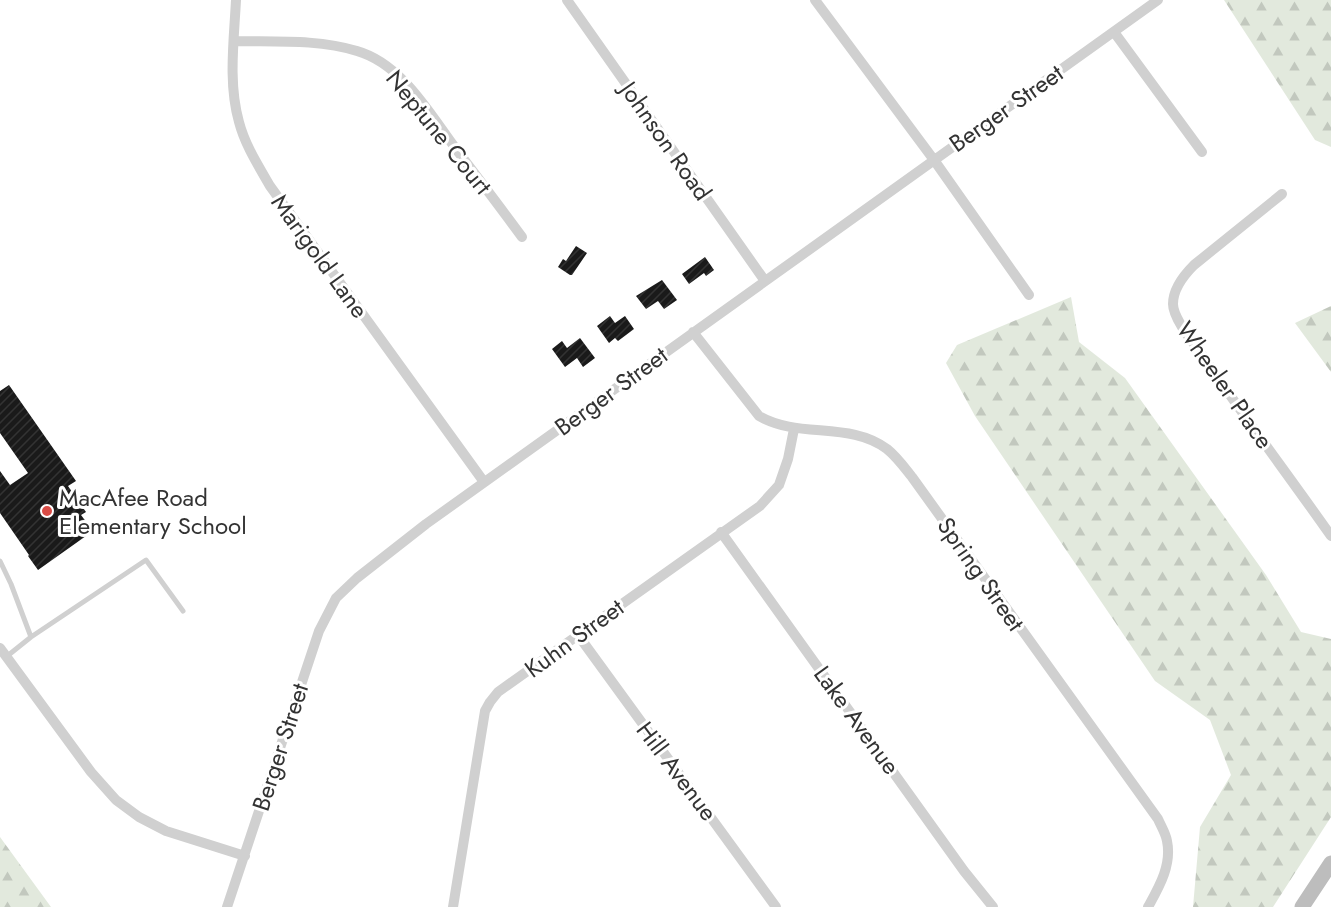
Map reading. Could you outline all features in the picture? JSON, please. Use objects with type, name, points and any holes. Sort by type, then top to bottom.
[{"type":"main road","points":[[1302,907],[1331,863]]},
{"type":"street","name":"Marigold Lane","points":[[236,0],[234,97],[239,123],[248,146],[264,176],[484,482]]},
{"type":"street","name":"Johnson Road","points":[[567,0],[765,281]]},
{"type":"street","points":[[815,0],[934,160],[1029,295]]},
{"type":"street","name":"Berger Street","points":[[227,907],[319,631],[336,598],[357,578],[484,482],[1158,0]]},
{"type":"street","points":[[1114,32],[1202,152]]},
{"type":"street","name":"Neptune Court","points":[[234,41],[331,44],[358,51],[378,60],[402,79],[522,237]]},
{"type":"street","name":"Wheeler Place","points":[[1282,194],[1183,276],[1175,292],[1173,306],[1186,331],[1225,388],[1331,536]]},
{"type":"street","name":"Spring Street","points":[[693,332],[759,416],[773,424],[794,429],[850,434],[877,443],[897,459],[912,477],[1158,819],[1167,840],[1168,860],[1162,883],[1148,907]]},
{"type":"street","name":"Kuhn Street","points":[[457,906],[485,711],[489,702],[498,692],[760,506],[779,485],[788,459],[794,429]]},
{"type":"street","name":"Lake Avenue","points":[[721,532],[964,871],[993,907]]},
{"type":"street","name":"Hill Avenue","points":[[578,635],[776,907]]},
{"type":"street","points":[[3,653],[91,772],[116,800],[139,817],[166,831],[245,856]]},
{"type":"lane","points":[[3,653],[31,637],[146,560],[183,611]]},
{"type":"lane","points":[[0,561],[31,637]]},
{"type":"green space","points":[[1224,0],[1331,0],[1331,147],[1315,140]]},
{"type":"green space","points":[[1071,297],[1079,342],[1125,378],[1266,575],[1301,632],[1331,639],[1331,817],[1273,907],[1193,907],[1200,827],[1231,775],[1210,720],[1155,681],[975,416],[946,363],[957,345]]},
{"type":"green space","points":[[1331,306],[1331,372],[1295,323]]},
{"type":"green space","points":[[0,837],[51,907],[0,907]]},
{"type":"building","points":[[576,246],[587,253],[570,275],[558,267],[563,259],[566,261]]},
{"type":"building","points":[[705,257],[714,270],[706,276],[704,273],[689,284],[682,274]]},
{"type":"building","points":[[662,280],[677,300],[664,309],[658,301],[646,309],[636,296]]},
{"type":"building","points":[[610,316],[615,323],[625,316],[634,329],[618,341],[615,338],[609,343],[597,326]]},
{"type":"building","points":[[580,338],[595,358],[583,367],[577,358],[565,367],[552,349],[562,341],[567,348]]},
{"type":"building","points":[[9,385],[76,481],[68,486],[86,512],[81,515],[93,531],[38,570],[0,513],[0,471],[10,485],[28,473],[0,433],[0,391]]},
{"type":"place","name":"MacAfee Road Elementary School","points":[[47,511]]}]
